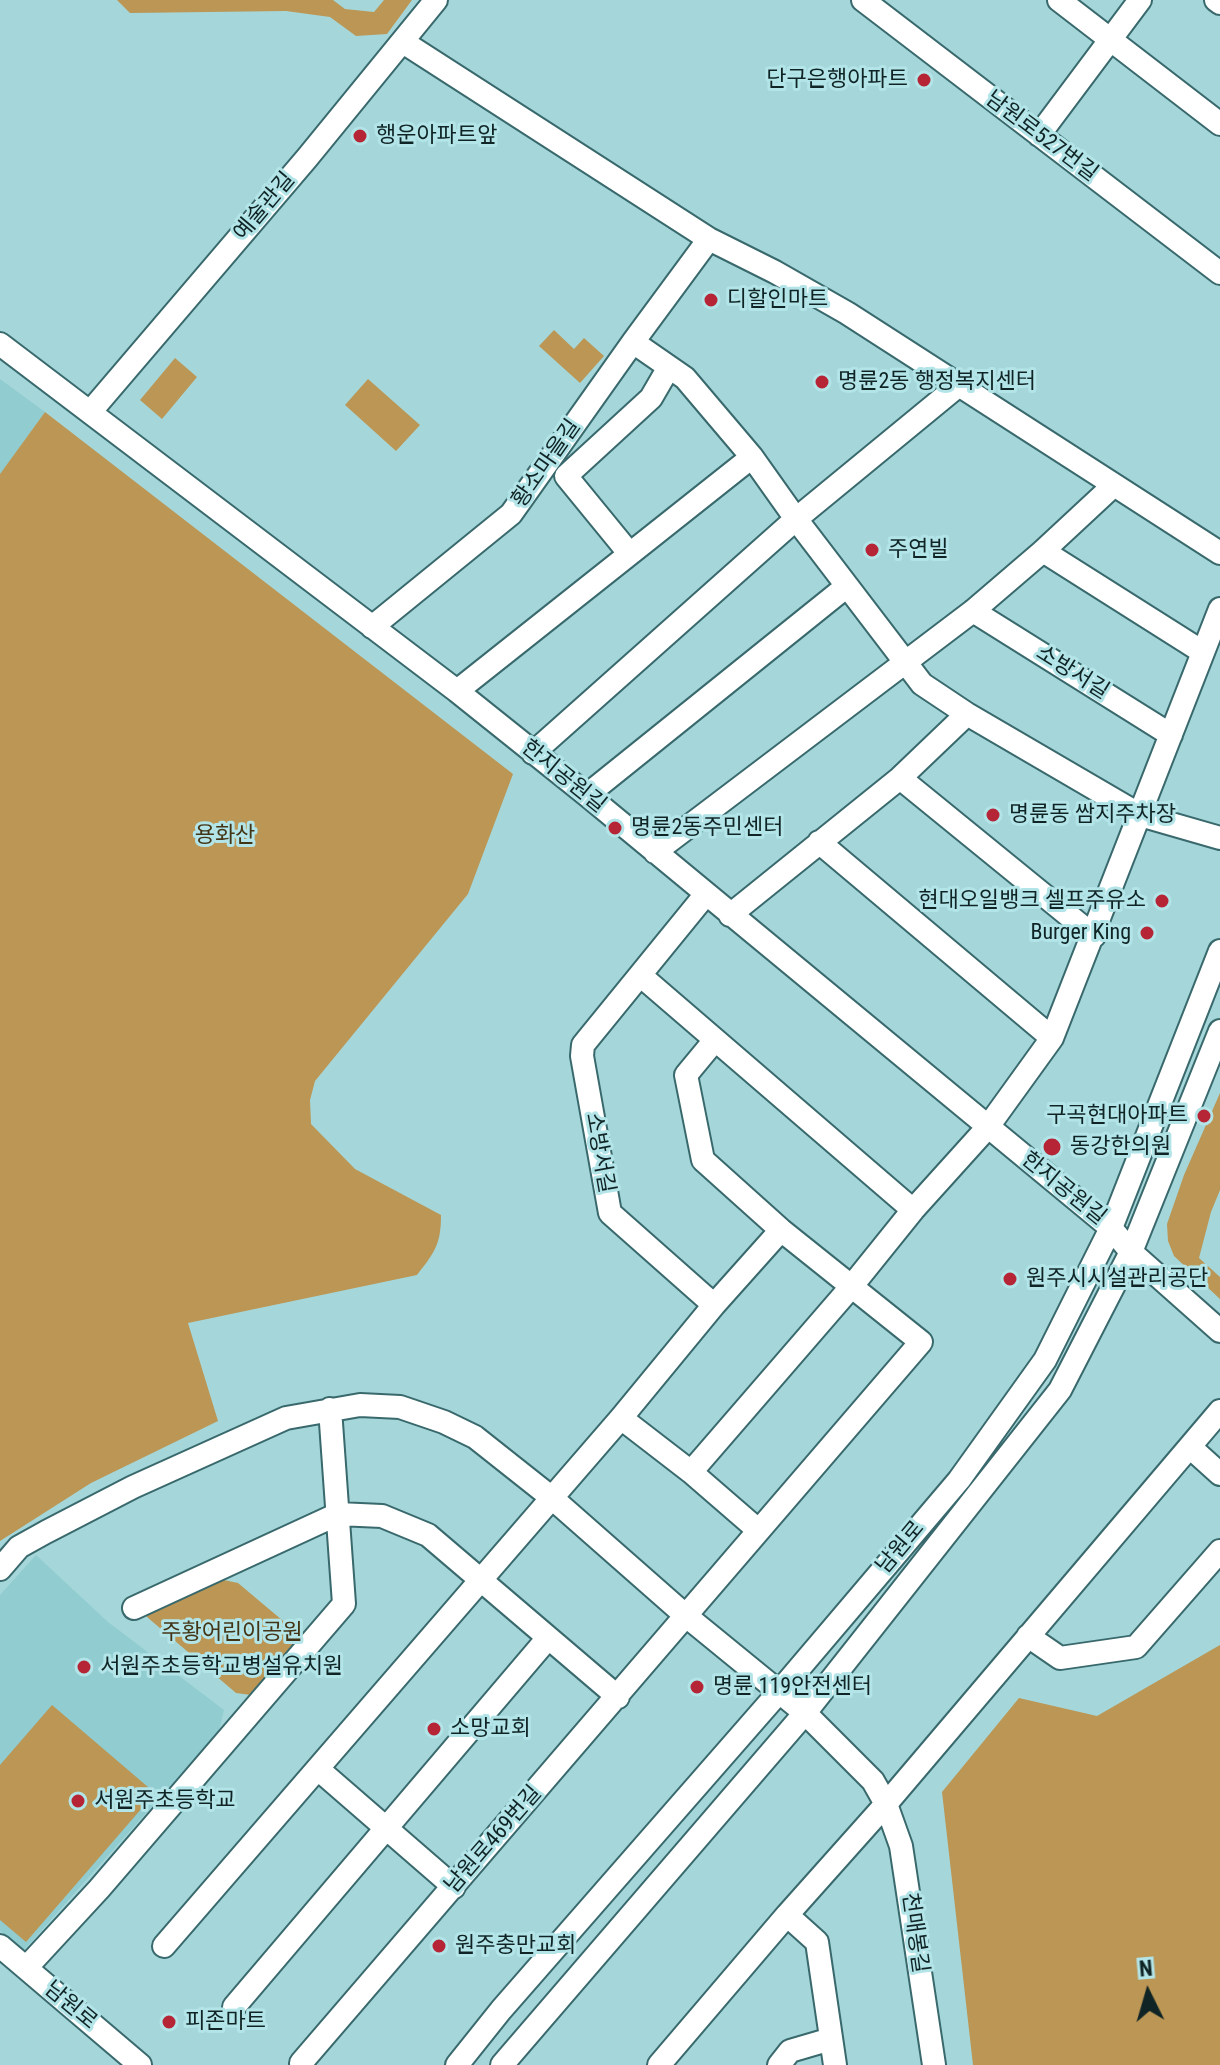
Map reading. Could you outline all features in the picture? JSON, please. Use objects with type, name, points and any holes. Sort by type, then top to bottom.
[{"type":"street","name":"예술관길","points":[[91,411],[436,0]]},
{"type":"street","name":"남원로527번길","points":[[863,0],[1220,273]]},
{"type":"street","points":[[1059,0],[1220,124]]},
{"type":"street","points":[[1039,135],[1140,0]]},
{"type":"street","points":[[403,42],[709,239],[847,313],[1220,553]]},
{"type":"street","name":"황소마을길","points":[[372,627],[511,514],[709,239]]},
{"type":"street","points":[[633,342],[685,378],[752,457],[922,684],[967,714],[1140,815],[1220,838]]},
{"type":"street","name":"한지공원길","points":[[0,344],[457,691],[587,795],[1111,1228],[1131,1252]]},
{"type":"street","name":"황소마을길","points":[[629,553],[566,476],[651,398],[669,367]]},
{"type":"street","points":[[533,753],[796,519],[959,385]]},
{"type":"street","points":[[457,691],[752,457]]},
{"type":"street","points":[[655,852],[903,661],[973,611],[1114,485]]},
{"type":"street","points":[[1043,551],[1201,651]]},
{"type":"street","points":[[587,795],[847,586]]},
{"type":"street","points":[[691,1472],[851,1287],[913,1210],[987,1128],[1052,1038],[1220,609]]},
{"type":"street","name":"소방서길","points":[[973,611],[1171,735]]},
{"type":"street","points":[[730,915],[900,778],[967,714]]},
{"type":"street","points":[[900,778],[1094,936]]},
{"type":"street","points":[[819,842],[1052,1038]]},
{"type":"street","name":"소방서길","points":[[706,894],[583,1045],[610,1213],[714,1305]]},
{"type":"street","name":"남원로","points":[[457,2065],[501,2010],[779,1692],[959,1480],[1045,1360],[1111,1228],[1220,951]]},
{"type":"street","points":[[640,975],[913,1210]]},
{"type":"street","name":"남원로","points":[[502,2065],[805,1713],[1060,1390],[1131,1252],[1220,1031]]},
{"type":"street","points":[[715,1040],[686,1075],[703,1160],[851,1287]]},
{"type":"street","points":[[164,1946],[781,1230]]},
{"type":"street","points":[[1131,1252],[1220,1331]]},
{"type":"street","name":"남원로469번길","points":[[301,2063],[921,1342],[851,1287]]},
{"type":"street","points":[[0,1569],[19,1547],[133,1487],[286,1418],[360,1405],[400,1407],[444,1422],[475,1437],[552,1498],[685,1615],[805,1713]]},
{"type":"street","points":[[26,1968],[99,1889],[344,1604],[330,1409]]},
{"type":"street","points":[[659,2065],[1220,1411]]},
{"type":"street","points":[[621,1418],[691,1472],[758,1530]]},
{"type":"street","points":[[1190,1447],[1220,1474]]},
{"type":"street","points":[[134,1608],[338,1514],[382,1516],[428,1535],[618,1697]]},
{"type":"street","points":[[1028,1636],[1060,1658],[1136,1647],[1220,1551]]},
{"type":"street","points":[[234,2007],[548,1638]]},
{"type":"street","name":"천매봉길","points":[[805,1713],[873,1781],[886,1804],[901,1846],[934,2065]]},
{"type":"street","points":[[318,1769],[454,1887]]},
{"type":"street","points":[[787,1915],[817,1942],[835,2065]]},
{"type":"street","name":"남원로","points":[[0,1946],[140,2065]]},
{"type":"street","points":[[779,2065],[790,2051],[831,2039]]},
{"type":"shaded area","points":[[0,379],[45,412],[0,474]]},
{"type":"shaded area","name":"서원주초등학교","points":[[36,1555],[108,1622],[224,1710],[219,1731],[24,1950],[0,1931],[0,1595]]},
{"type":"green space","points":[[117,0],[333,0],[345,9],[374,12],[384,0],[412,0],[387,34],[356,36],[330,17],[286,11],[130,13]]},
{"type":"green space","points":[[554,330],[574,349],[584,338],[604,356],[580,383],[539,346]]},
{"type":"green space","points":[[175,358],[197,377],[162,419],[140,400]]},
{"type":"green space","points":[[368,379],[420,425],[396,451],[345,405]]},
{"type":"green space","name":"용화산","points":[[45,412],[513,774],[468,894],[315,1081],[310,1100],[311,1124],[355,1169],[441,1215],[438,1241],[428,1260],[417,1275],[188,1323],[218,1421],[91,1483],[0,1541],[0,474]]},
{"type":"green space","points":[[1220,1093],[1220,1190],[1199,1258],[1220,1277],[1220,1299],[1174,1256],[1168,1241],[1167,1224],[1184,1175]]},
{"type":"green space","name":"주황어린이공원","points":[[219,1579],[238,1583],[301,1636],[251,1695],[236,1693],[147,1617],[146,1610]]},
{"type":"green space","points":[[1220,1645],[1220,2065],[973,2065],[942,1792],[1019,1698],[1097,1716]]},
{"type":"green space","points":[[52,1705],[155,1793],[26,1942],[0,1920],[0,1765]]},
{"type":"place","name":"단구은행아파트","points":[[924,80]]},
{"type":"place","name":"행운아파트앞","points":[[360,136]]},
{"type":"place","name":"디할인마트","points":[[711,300]]},
{"type":"place","name":"명륜2동 행정복지센터","points":[[822,382]]},
{"type":"place","name":"주연빌","points":[[872,550]]},
{"type":"place","name":"명륜동 쌈지주차장","points":[[993,815]]},
{"type":"place","name":"명륜2동주민센터","points":[[615,828]]},
{"type":"place","name":"현대오일뱅크 셀프주유소","points":[[1162,901]]},
{"type":"place","name":"Burger King","points":[[1147,933]]},
{"type":"place","name":"구곡현대아파트","points":[[1204,1116]]},
{"type":"place","name":"동강한의원","points":[[1052,1147]]},
{"type":"place","name":"원주시시설관리공단","points":[[1010,1279]]},
{"type":"place","name":"서원주초등학교병설유치원","points":[[84,1667]]},
{"type":"place","name":"명륜 119안전센터","points":[[697,1687]]},
{"type":"place","name":"소망교회","points":[[434,1729]]},
{"type":"place","name":"서원주초등학교","points":[[78,1801]]},
{"type":"place","name":"원주충만교회","points":[[439,1946]]},
{"type":"place","name":"피존마트","points":[[169,2022]]}]
